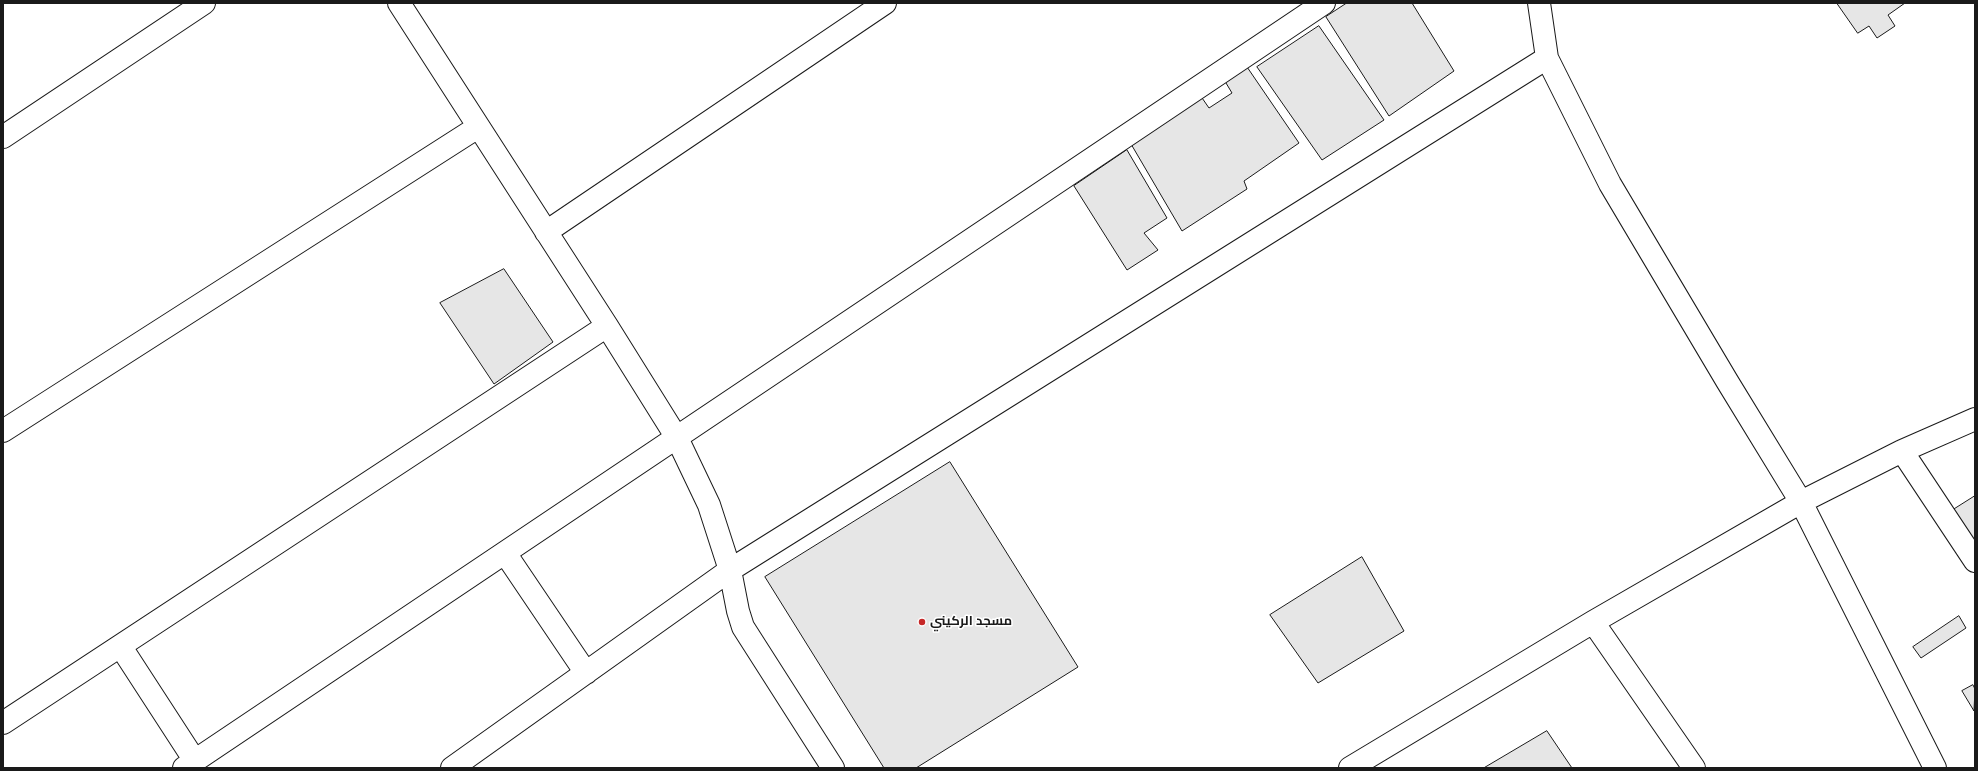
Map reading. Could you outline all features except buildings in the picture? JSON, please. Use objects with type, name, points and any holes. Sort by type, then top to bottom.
[{"type":"street","points":[[3,136],[204,3]]},
{"type":"street","points":[[546,232],[885,3]]},
{"type":"street","points":[[121,647],[190,764],[1324,3]]},
{"type":"street","points":[[1539,3],[1548,58],[1610,184],[1723,374],[1802,502],[1935,768]]},
{"type":"street","points":[[405,5],[478,126],[607,326],[677,438],[709,505],[730,570],[738,611],[743,627],[833,768]]},
{"type":"street","points":[[452,768],[730,570],[1548,58]]},
{"type":"street","points":[[3,431],[478,126]]},
{"type":"street","points":[[3,723],[121,647],[607,326]]},
{"type":"street","points":[[1350,768],[1593,622],[1802,502],[1902,451],[1975,419]]},
{"type":"street","points":[[1902,451],[1975,561]]},
{"type":"street","points":[[506,553],[586,673]]},
{"type":"street","points":[[1593,622],[1694,768]]},
{"type":"place","name":"مسجد الركيني","points":[[922,622]]}]
